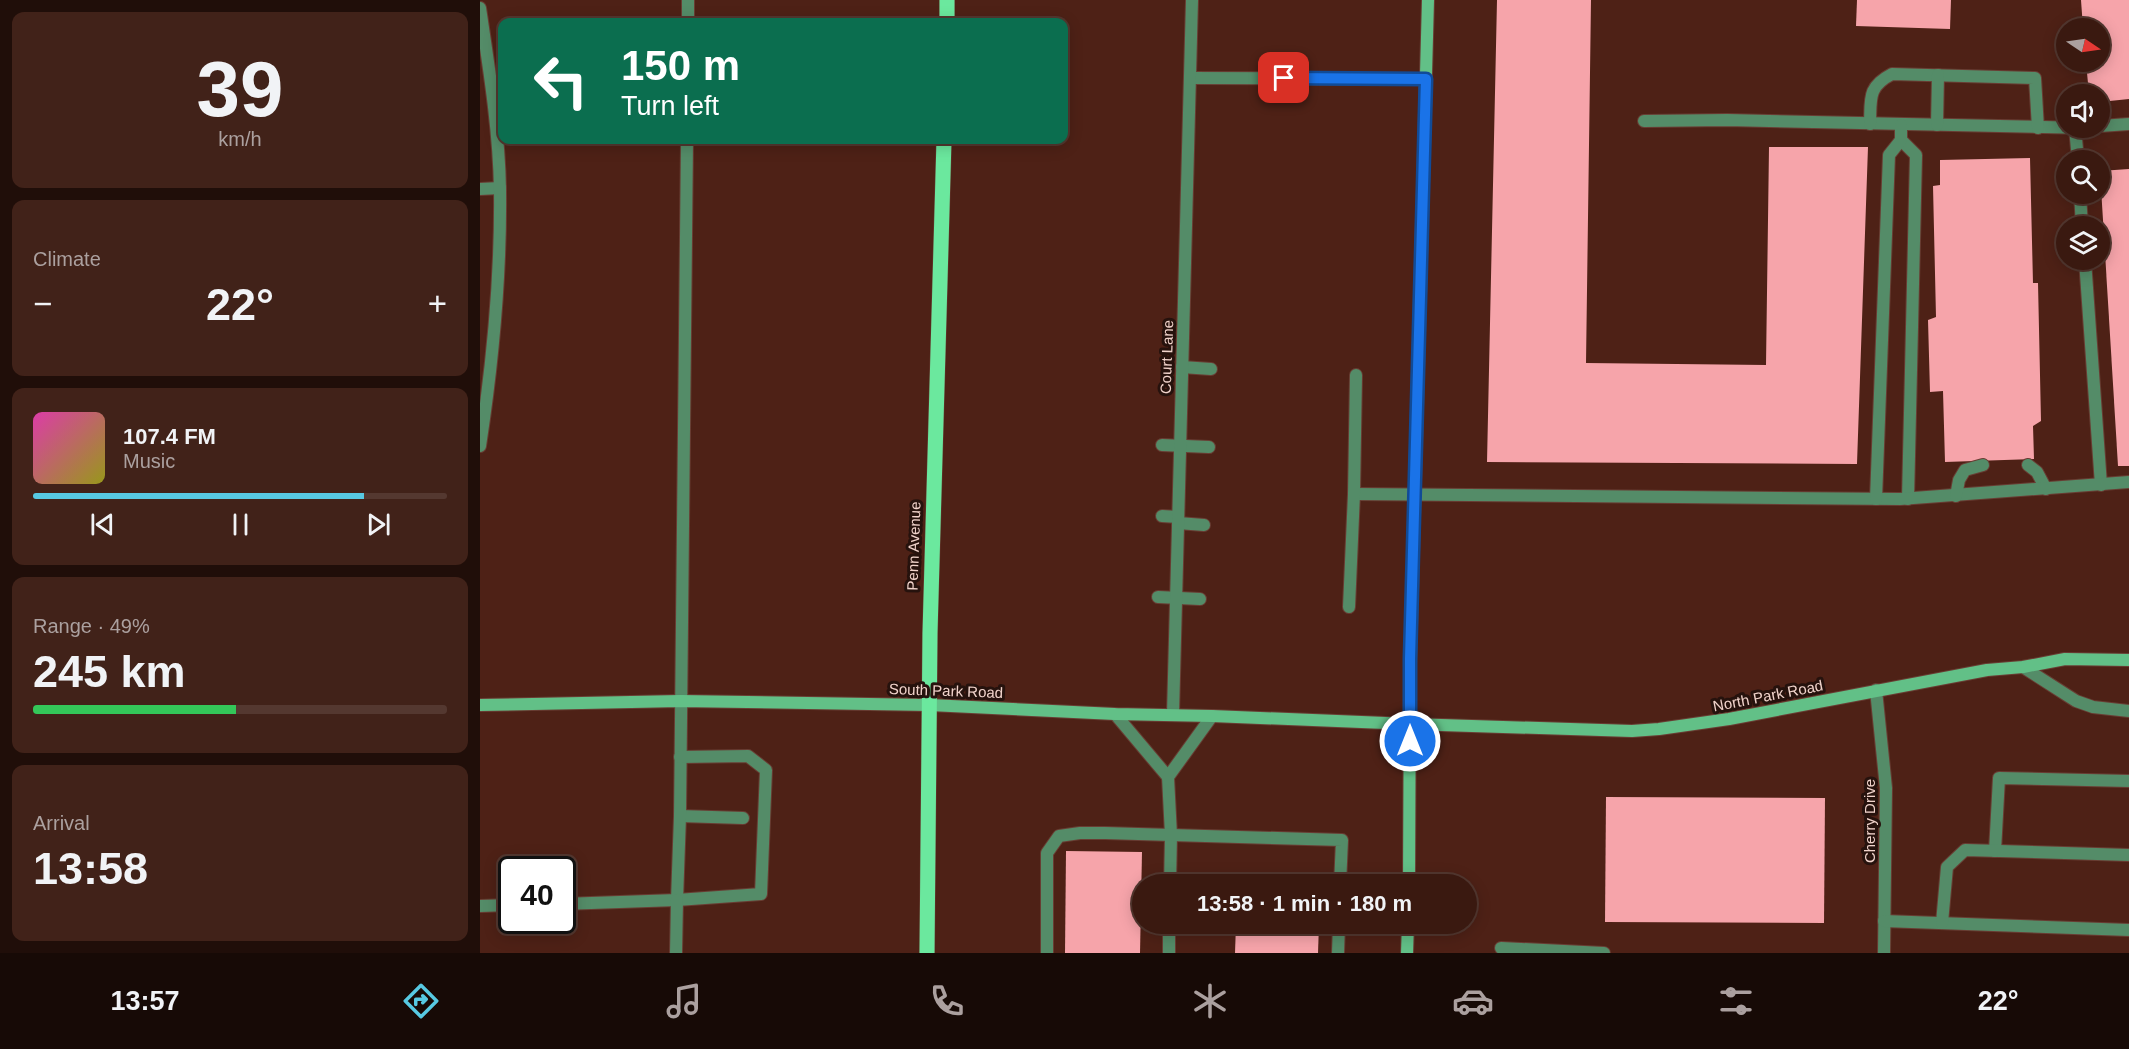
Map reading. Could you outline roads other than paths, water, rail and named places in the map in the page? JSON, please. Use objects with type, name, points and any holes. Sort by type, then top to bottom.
[{"type":"main road","points":[[947,0],[947,18]]},
{"type":"main road","name":"Penn Avenue","points":[[927,953],[930,633],[944,144]]},
{"type":"street","points":[[688,0],[688,18]]},
{"type":"street","name":"Court Lane","points":[[1173,714],[1192,0]]},
{"type":"street","points":[[1408,874],[1414,496],[1428,0]]},
{"type":"street","points":[[480,8],[492,92],[500,188],[499,277],[488,391],[480,446]]},
{"type":"street","points":[[1870,124],[1871,93],[1880,80],[1892,74],[1938,75],[2036,78],[2038,128]]},
{"type":"street","points":[[1938,75],[1938,125]]},
{"type":"street","points":[[1190,78],[1426,79]]},
{"type":"street","points":[[1644,121],[1727,120],[2056,128]]},
{"type":"street","points":[[2110,125],[2129,124]]},
{"type":"street","points":[[1876,500],[1889,154],[1901,140],[1901,125]]},
{"type":"street","points":[[1901,140],[1917,155],[1908,499]]},
{"type":"street","points":[[676,953],[680,816],[687,144]]},
{"type":"street","points":[[480,189],[500,188]]},
{"type":"street","points":[[2086,270],[2101,484]]},
{"type":"street","points":[[1182,367],[1211,369]]},
{"type":"street","points":[[1349,607],[1356,375]]},
{"type":"street","points":[[1162,445],[1209,447]]},
{"type":"street","points":[[1956,495],[1959,480],[1965,470],[1983,465]]},
{"type":"street","points":[[2028,465],[2037,472],[2046,489]]},
{"type":"street","points":[[1354,494],[1876,500],[2129,483]]},
{"type":"street","points":[[1162,516],[1204,525]]},
{"type":"street","points":[[1158,597],[1200,599]]},
{"type":"street","name":"North Park Road","points":[[1410,724],[1659,729],[1728,719],[1966,673],[2023,667],[2065,659],[2128,660]]},
{"type":"street","points":[[2023,667],[2076,700],[2093,707],[2129,711]]},
{"type":"street","name":"Cherry Drive","points":[[1876,690],[1886,788],[1884,953]]},
{"type":"street","name":"South Park Road","points":[[480,705],[680,701],[930,705],[1410,724]]},
{"type":"street","points":[[1115,714],[1168,777],[1170,874]]},
{"type":"street","points":[[1168,777],[1212,716]]},
{"type":"street","points":[[576,904],[761,894],[766,770],[748,756],[680,757]]},
{"type":"street","points":[[1995,851],[2000,778],[2129,781]]},
{"type":"street","points":[[680,816],[744,818]]},
{"type":"street","points":[[1047,953],[1047,853],[1059,836],[1080,833],[1342,840],[1340,874]]},
{"type":"street","points":[[1942,923],[1947,867],[1965,850],[2129,855]]},
{"type":"street","points":[[480,906],[498,905]]},
{"type":"street","points":[[1884,921],[2129,930]]},
{"type":"street","points":[[1169,934],[1169,953]]},
{"type":"street","points":[[1338,953],[1339,934]]},
{"type":"street","points":[[1407,953],[1408,934]]},
{"type":"street","points":[[1501,948],[1604,953]]}]
